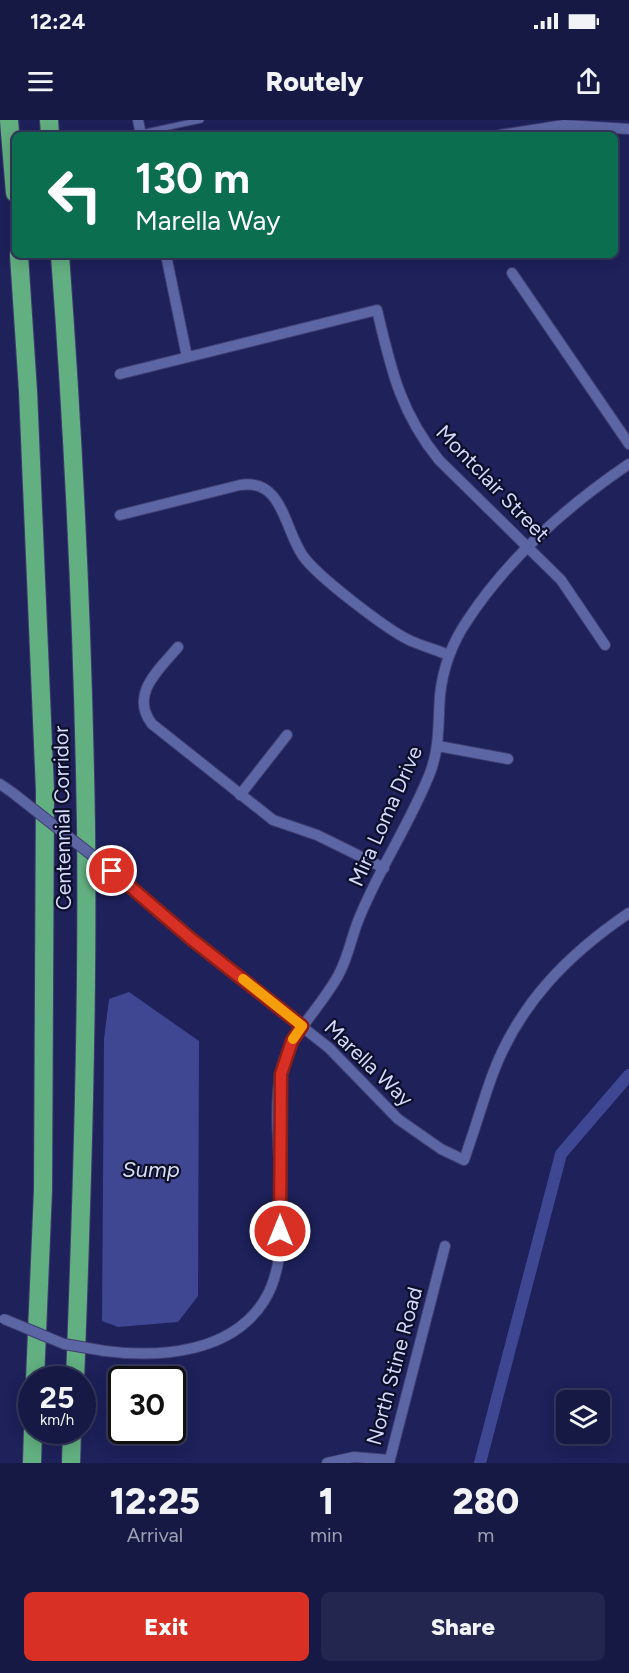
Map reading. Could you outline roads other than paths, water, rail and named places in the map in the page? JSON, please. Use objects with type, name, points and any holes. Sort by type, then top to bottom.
[{"type":"highway","points":[[9,120],[12,156]]},
{"type":"highway","name":"Centennial Corridor","points":[[19,258],[28,391],[45,791],[43,1190],[36,1366]]},
{"type":"highway","name":"Centennial Corridor","points":[[60,258],[79,583],[86,827],[84,1118],[75,1366]]},
{"type":"highway","points":[[32,1463],[33,1444]]},
{"type":"highway","points":[[71,1463],[72,1444]]},
{"type":"street","points":[[519,132],[564,125],[629,129]]},
{"type":"street","points":[[167,258],[187,357]]},
{"type":"street","points":[[512,273],[629,444]]},
{"type":"street","name":"Montclair Street","points":[[120,374],[377,310],[394,381],[414,427],[439,460],[561,580],[605,645]]},
{"type":"street","name":"Mira Loma Drive","points":[[2,1318],[64,1344],[105,1351],[148,1353],[212,1343],[241,1327],[264,1301],[273,1285],[280,1254],[281,1074],[292,1041],[340,972],[358,921],[430,773],[438,746],[440,696],[449,655],[467,620],[493,585],[527,547],[583,497],[629,464]]},
{"type":"street","points":[[120,515],[250,484],[265,487],[277,500],[295,544],[312,568],[396,633],[449,655]]},
{"type":"street","points":[[178,647],[147,686],[142,703],[152,724],[273,820],[316,836],[384,868]]},
{"type":"street","points":[[240,795],[287,735]]},
{"type":"street","points":[[438,746],[508,759]]},
{"type":"street","name":"Marella Way","points":[[0,784],[112,871],[190,938],[302,1026],[328,1048],[398,1119],[441,1149],[464,1160],[501,1052],[528,1006],[562,965],[585,944],[629,913]]},
{"type":"street","name":"North Stine Road","points":[[389,1461],[446,1246]]},
{"type":"street","points":[[327,1463],[354,1457],[389,1461]]},
{"type":"lane","points":[[150,132],[201,120]]},
{"type":"water","name":"Sump","points":[[129,992],[199,1041],[198,1296],[178,1322],[118,1327],[102,1321],[104,1039],[109,999]]},
{"type":"waterway","points":[[480,1463],[561,1154],[629,1075]]}]
